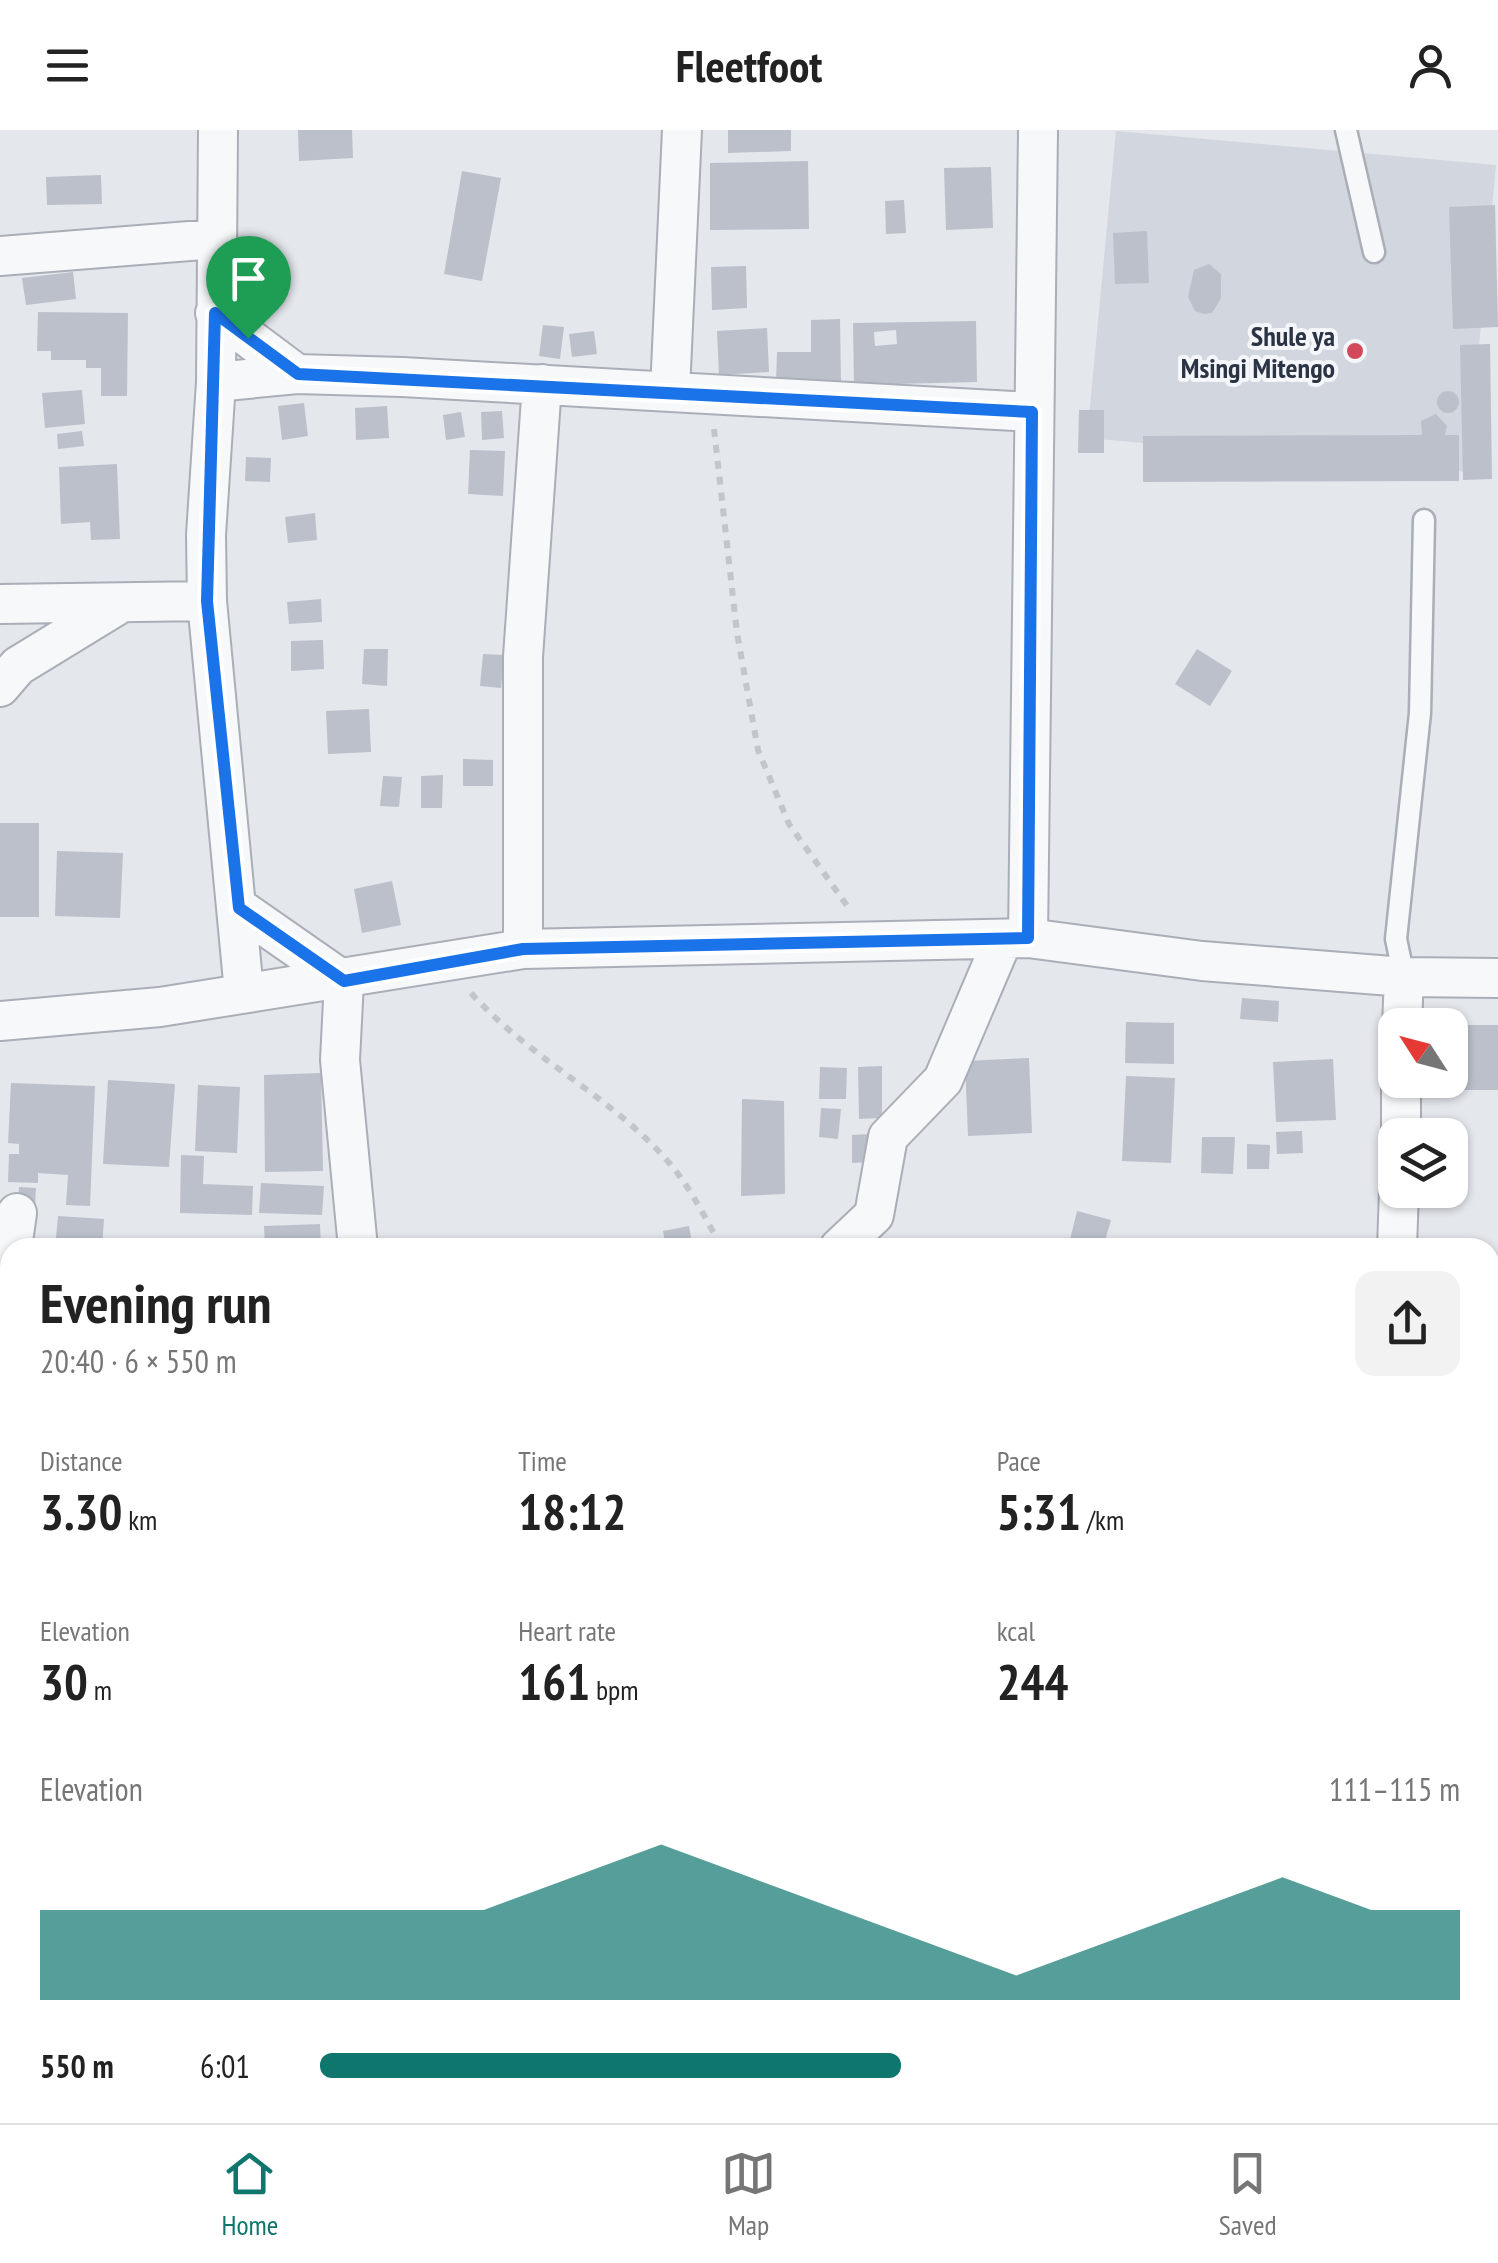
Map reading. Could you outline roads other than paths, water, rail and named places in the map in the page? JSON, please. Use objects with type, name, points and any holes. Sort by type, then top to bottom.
[{"type":"street","points":[[218,130],[216,382],[206,534],[207,601],[244,992]]},
{"type":"street","points":[[670,391],[682,130]]},
{"type":"street","points":[[849,1238],[874,1214],[888,1138],[943,1080],[1016,938],[1040,231],[1038,130]]},
{"type":"street","points":[[0,256],[215,239]]},
{"type":"street","points":[[215,313],[298,374]]},
{"type":"street","points":[[216,382],[298,374],[1032,412]]},
{"type":"street","points":[[523,949],[522,657],[542,384]]},
{"type":"street","points":[[0,604],[207,601]]},
{"type":"street","points":[[0,686],[18,666],[121,603]]},
{"type":"street","points":[[239,908],[344,981]]},
{"type":"street","points":[[0,1021],[160,1007],[244,992],[344,981],[523,949],[1016,938],[1202,962],[1404,978],[1498,978]]},
{"type":"street","points":[[1403,1008],[1404,978]]},
{"type":"street","points":[[344,981],[340,1060],[357,1238]]},
{"type":"street","points":[[1397,1238],[1399,1208]]},
{"type":"lane","points":[[1346,130],[1374,252]]},
{"type":"lane","points":[[1404,978],[1396,940],[1420,713],[1424,520]]},
{"type":"place","name":"Shule ya Msingi Mitengo","points":[[1355,351]]}]
